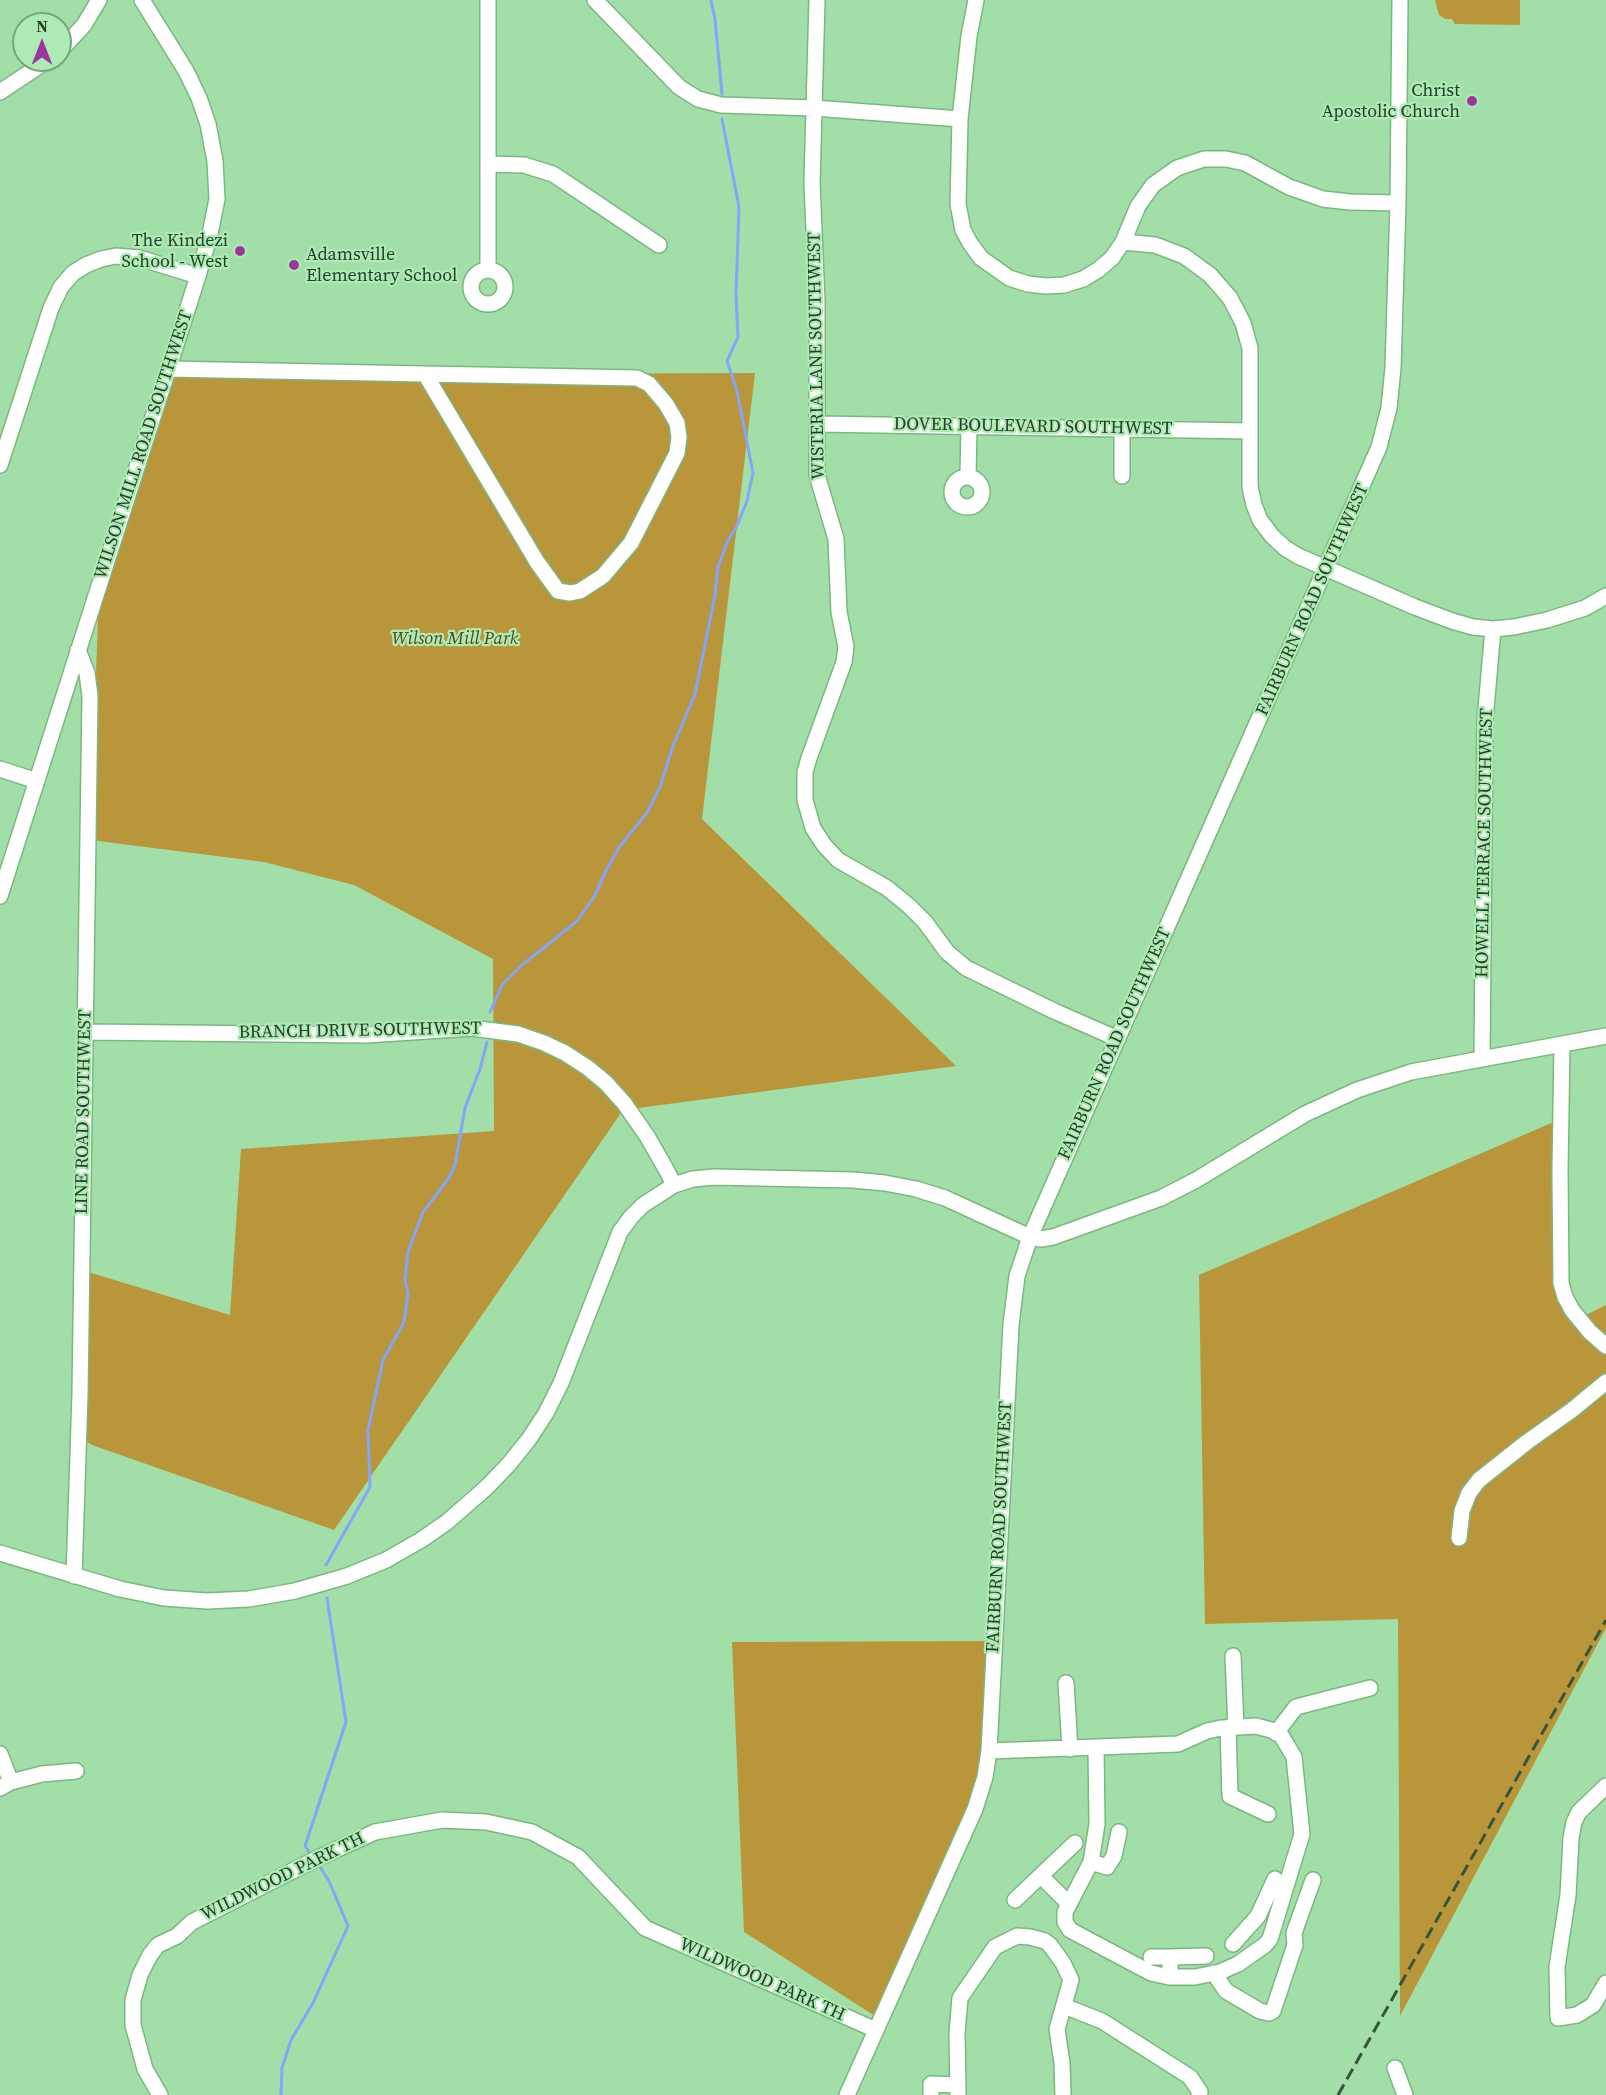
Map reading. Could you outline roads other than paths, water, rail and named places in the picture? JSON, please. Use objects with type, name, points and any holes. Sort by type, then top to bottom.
[{"type":"street","points":[[72,38],[84,25],[99,0]]},
{"type":"street","name":"WILSON MILL ROAD SOUTHWEST","points":[[0,896],[198,276],[210,234],[216,199],[215,161],[208,124],[199,99],[186,71],[142,0]]},
{"type":"street","points":[[488,0],[488,269]]},
{"type":"street","points":[[595,0],[680,87],[698,99],[721,105],[814,108],[960,119]]},
{"type":"street","name":"WISTERIA LANE SOUTHWEST","points":[[817,0],[812,183],[817,301],[817,475],[836,539],[839,612],[846,647],[844,662],[805,772],[805,800],[813,828],[838,860],[887,888],[909,906],[925,922],[947,952],[966,968],[1118,1039]]},
{"type":"street","points":[[976,0],[969,36],[960,119],[958,204],[963,230],[970,243],[981,258],[1009,278],[1028,284],[1064,285],[1083,279],[1098,270],[1112,258],[1123,242],[1138,206],[1154,185],[1177,168],[1204,159],[1226,159],[1245,163],[1289,187],[1323,199],[1398,203]]},
{"type":"street","name":"FAIRBURN ROAD SOUTHWEST","points":[[847,2095],[975,1809],[985,1777],[989,1751],[1011,1325],[1017,1276],[1030,1237],[1378,450],[1389,408],[1393,368],[1398,203],[1400,0]]},
{"type":"street","points":[[0,92],[30,72]]},
{"type":"street","points":[[488,164],[524,165],[553,174],[658,245]]},
{"type":"street","points":[[1123,242],[1155,245],[1184,256],[1210,275],[1230,298],[1243,323],[1250,348],[1250,487],[1260,520],[1285,548],[1327,569],[1452,621],[1473,627],[1493,629],[1547,620],[1585,608],[1606,596]]},
{"type":"street","points":[[0,465],[51,308],[61,287],[74,273],[86,265],[116,256],[140,258],[198,276]]},
{"type":"street","points":[[168,369],[637,378],[650,384],[677,423],[680,437],[677,453],[631,543],[603,576],[580,591],[570,593],[558,591],[537,562],[425,374]]},
{"type":"street","name":"DOVER BOULEVARD SOUTHWEST","points":[[817,424],[1250,431]]},
{"type":"street","points":[[968,477],[969,426]]},
{"type":"street","points":[[1122,429],[1122,476]]},
{"type":"street","name":"HOWELL TERRACE SOUTHWEST","points":[[1482,1058],[1485,720],[1493,629]]},
{"type":"street","name":"LINE ROAD SOUTHWEST","points":[[74,1576],[80,1394],[90,696],[87,673],[78,651]]},
{"type":"street","points":[[0,769],[37,781]]},
{"type":"street","name":"BRANCH DRIVE SOUTHWEST","points":[[85,1032],[367,1035],[471,1028],[518,1034],[565,1053],[606,1083],[624,1103],[647,1137],[674,1185]]},
{"type":"street","points":[[0,1553],[120,1589],[164,1598],[207,1600],[249,1599],[295,1591],[347,1576],[386,1560],[421,1540],[487,1487],[529,1439],[546,1413],[561,1383],[620,1232],[643,1204],[674,1185],[693,1179],[714,1177],[853,1180],[885,1183],[945,1198],[1030,1237],[1053,1238],[1161,1198],[1196,1180],[1305,1114],[1357,1090],[1411,1072],[1606,1036]]},
{"type":"street","points":[[1562,1045],[1561,1283],[1572,1310],[1590,1332],[1606,1346]]},
{"type":"street","points":[[1459,1538],[1462,1511],[1469,1493],[1479,1480],[1606,1382]]},
{"type":"street","points":[[1233,1656],[1230,1796],[1268,1814]]},
{"type":"street","points":[[1066,1683],[1070,1749]]},
{"type":"street","points":[[1276,1733],[1296,1707],[1370,1688]]},
{"type":"street","points":[[989,1751],[1178,1744],[1206,1731],[1232,1727],[1256,1726],[1276,1733],[1287,1743],[1294,1757],[1302,1834],[1276,1922],[1270,1939],[1265,1945],[1238,1964],[1214,1973],[1195,1977],[1169,1977],[1150,1973],[1070,1930],[1065,1922],[1065,1912],[1091,1862],[1097,1824],[1096,1748]]},
{"type":"street","points":[[0,1754],[5,1785],[42,1774],[76,1771]]},
{"type":"street","points":[[1604,1991],[1593,2006],[1577,2015],[1558,2018],[1557,1967],[1568,1895],[1574,1822],[1579,1812],[1606,1786]]},
{"type":"street","name":"WILDWOOD PARK TH","points":[[160,2095],[145,2069],[133,2025],[133,2000],[140,1975],[150,1954],[158,1945],[177,1936],[192,1922],[320,1857],[375,1832],[442,1820],[486,1822],[532,1832],[578,1857],[645,1928],[876,2030]]},
{"type":"street","points":[[1091,1862],[1107,1867],[1114,1856],[1119,1832]]},
{"type":"street","points":[[1016,1900],[1075,1843]]},
{"type":"street","points":[[1041,1876],[1069,1904]]},
{"type":"street","points":[[1233,1944],[1260,1911],[1275,1879]]},
{"type":"street","points":[[1214,1973],[1226,1991],[1260,2011],[1269,2013],[1273,2011],[1295,1945],[1294,1933],[1312,1880]]},
{"type":"street","points":[[1260,1911],[1294,1933]]},
{"type":"street","points":[[931,2095],[931,2085],[958,2090],[957,2033],[960,1998],[995,1947],[1017,1936],[1038,1939],[1050,1945],[1063,1963],[1071,1980],[1057,2029],[1062,2063],[1063,2095]]},
{"type":"street","points":[[1151,1957],[1206,1956]]},
{"type":"street","points":[[1169,1977],[1171,1957]]},
{"type":"street","points":[[1065,2006],[1102,2021],[1190,2077],[1200,2092],[1199,2095]]},
{"type":"street","points":[[1395,2068],[1405,2095]]},
{"type":"waterway","points":[[711,0],[722,94]]},
{"type":"waterway","points":[[490,1012],[502,985],[522,965],[577,921],[594,897],[619,847],[647,813],[660,787],[673,746],[695,694],[715,595],[718,567],[747,501],[753,473],[737,391],[727,361],[738,337],[736,295],[739,207],[722,119]]},
{"type":"waterway","points":[[326,1565],[370,1487],[368,1430],[383,1360],[404,1322],[408,1294],[405,1280],[408,1252],[423,1212],[449,1178],[455,1165],[465,1108],[480,1069],[487,1042]]},
{"type":"waterway","points":[[312,1856],[305,1846],[346,1722],[327,1598]]},
{"type":"waterway","points":[[281,2095],[282,2068],[291,2040],[313,2003],[348,1926],[329,1881],[318,1864]]},
{"type":"railway","points":[[1338,2095],[1606,1620]]},
{"type":"place","name":"Christ Apostolic Church","points":[[1472,101]]},
{"type":"place","name":"The Kindezi School - West","points":[[240,251]]},
{"type":"place","name":"Adamsville Elementary School","points":[[294,265]]},
{"type":"park label","name":"Wilson Mill Park","points":[[455,639]]}]
